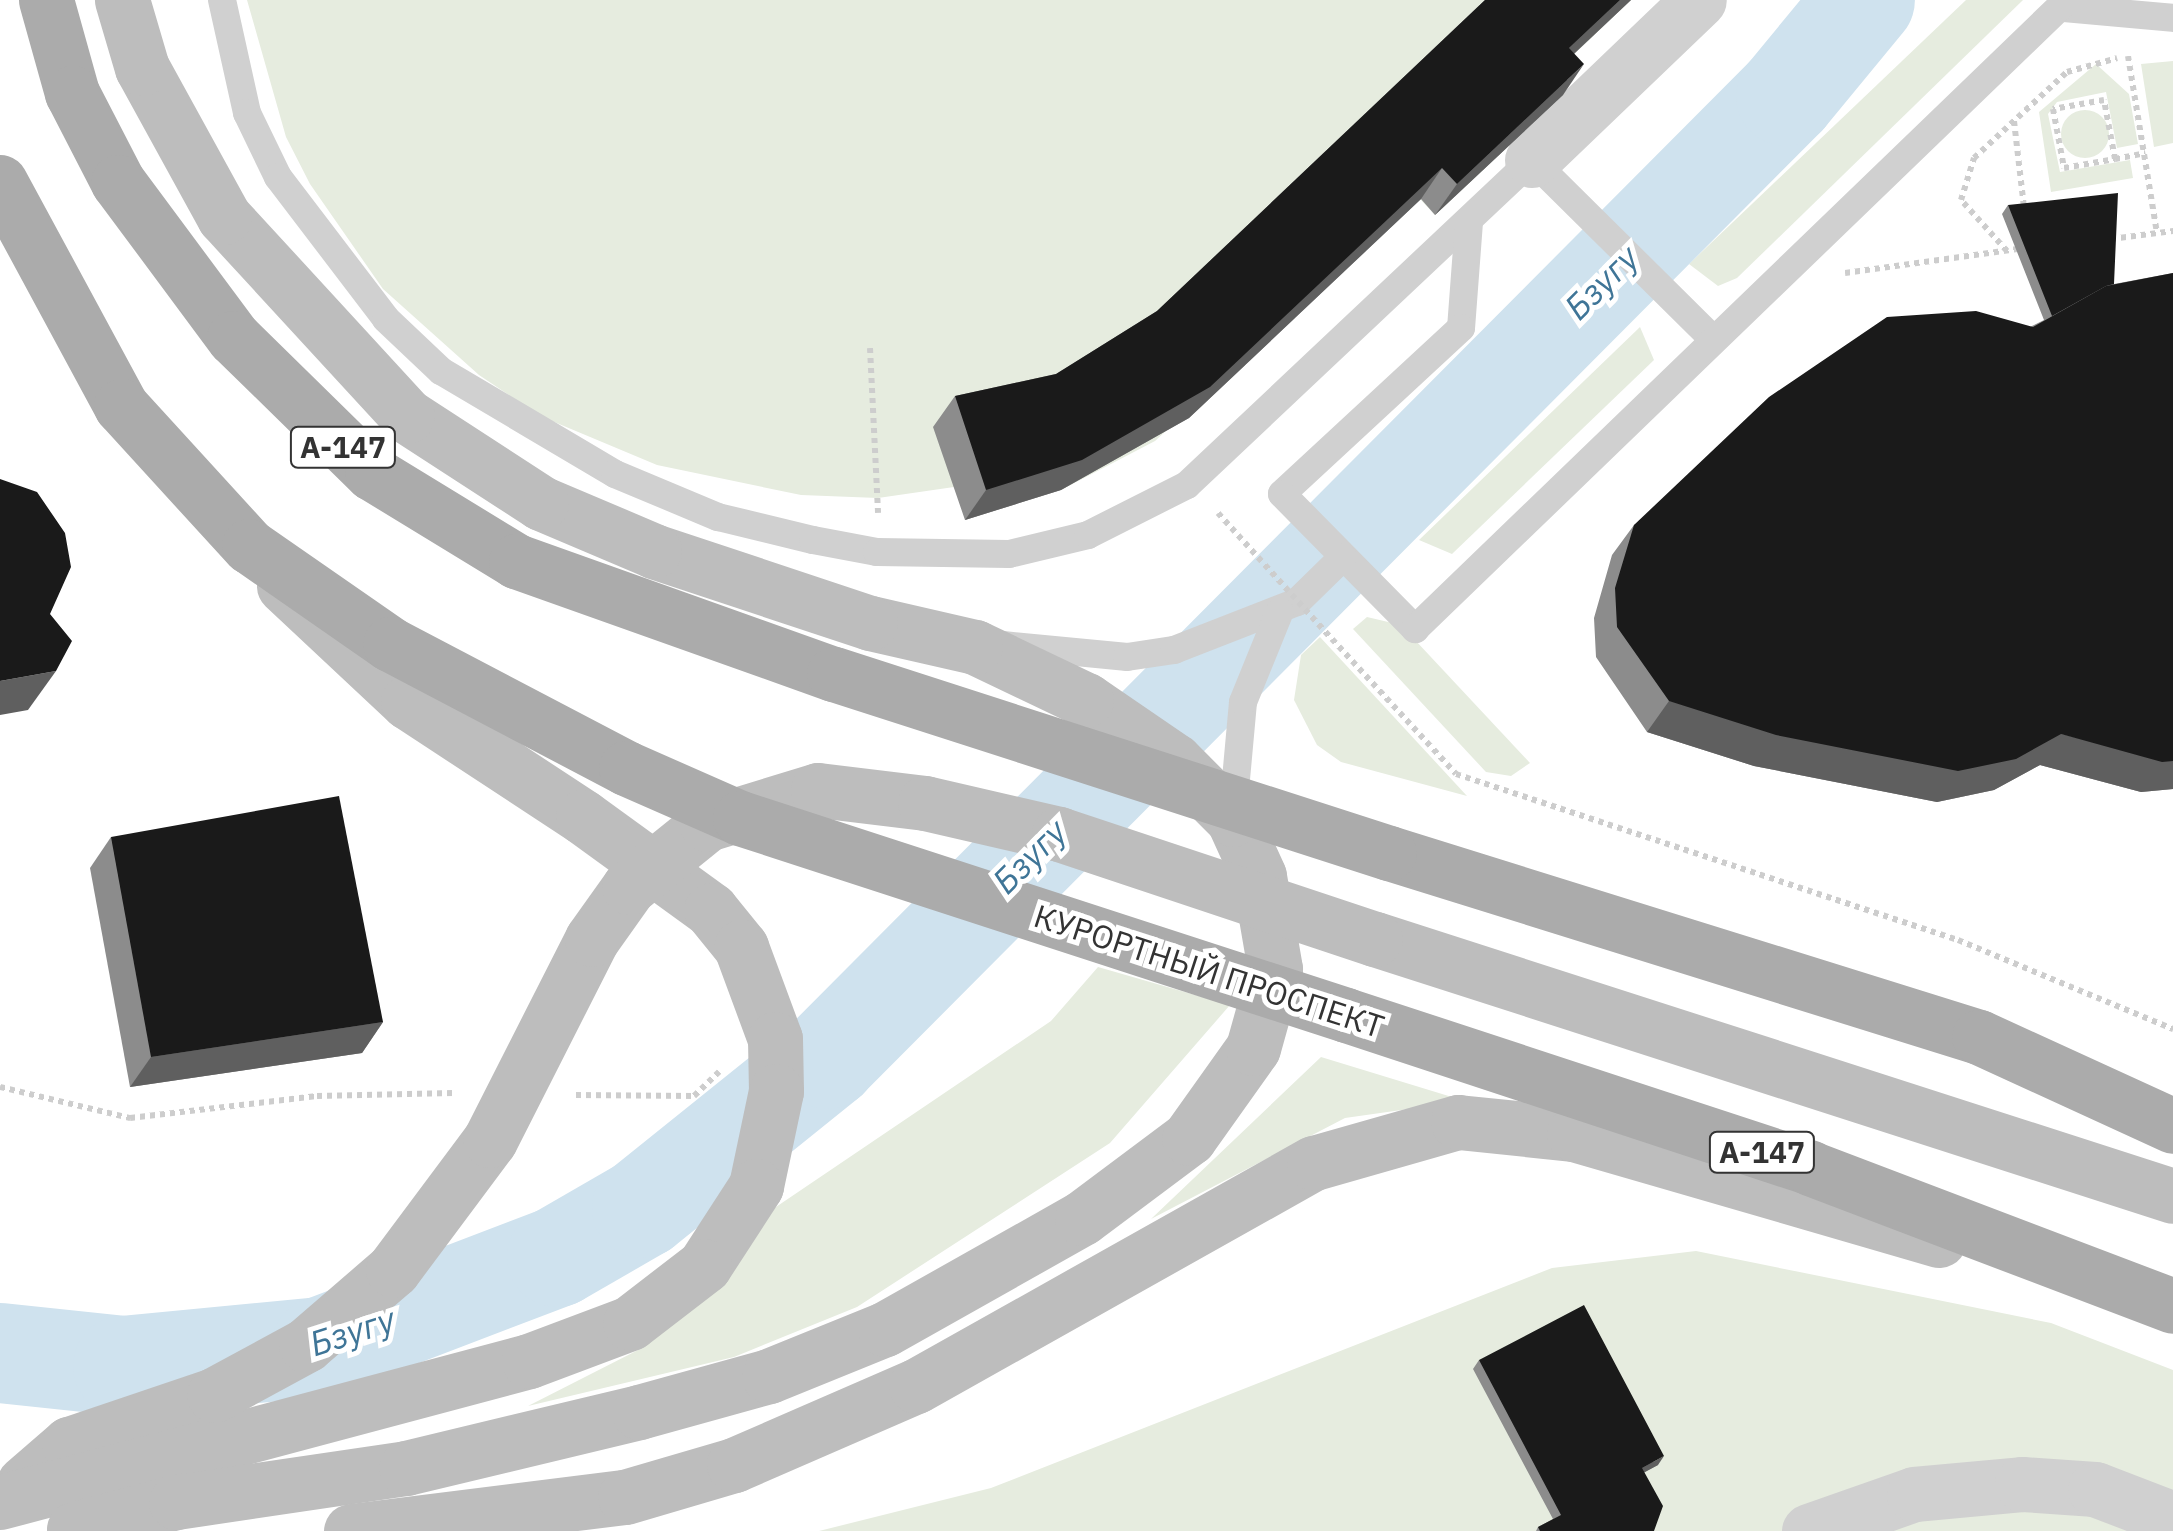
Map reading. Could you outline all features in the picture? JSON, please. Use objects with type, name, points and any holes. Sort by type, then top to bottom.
[{"type":"main road","name":"А-147","points":[[46,0],[72,93],[118,182],[234,338],[372,472],[516,561],[834,674],[1979,1037],[2173,1126]]},
{"type":"main road","name":"А-147","points":[[2,1502],[85,1530],[176,1502],[406,1468],[768,1376],[885,1329],[1082,1218],[1189,1138],[1253,1048],[1275,969],[1270,917],[1233,819],[1176,761],[1086,700],[975,647],[870,623],[654,551],[541,503],[407,416],[224,217],[142,68],[122,0]]},
{"type":"main road","name":"КУРОРТНЫЙ ПРОСПЕКТ","points":[[0,182],[121,406],[249,546],[390,644],[626,768],[740,818],[1810,1168],[2173,1307]]},
{"type":"main road","name":"А-147","points":[[2,1502],[529,1361],[630,1323],[704,1266],[756,1186],[776,1091],[776,1039],[741,946],[712,910],[583,817],[408,702],[249,546]]},
{"type":"main road","name":"А-147","points":[[2,1502],[68,1444],[214,1395],[306,1345],[393,1270],[490,1140],[620,900],[656,858],[708,824],[818,790],[925,802],[1059,834],[2173,1196]]},
{"type":"main road","name":"А-147","points":[[351,1531],[625,1497],[734,1465],[932,1378],[1314,1163],[1458,1122],[1574,1134],[2173,1307]]},
{"type":"street","points":[[1532,160],[1699,0]]},
{"type":"street","points":[[1809,1531],[1914,1494],[2022,1484],[2095,1488],[2173,1519]]},
{"type":"lane","points":[[222,0],[248,113],[278,177],[386,319],[441,371],[615,474],[718,517],[877,552],[1044,547],[1187,485],[1532,160],[1713,339]]},
{"type":"lane","points":[[1469,222],[1461,328],[1282,494],[1415,629],[1769,283],[2066,4],[2173,18]]},
{"type":"lane","points":[[975,647],[1127,656],[1174,650],[1288,606],[1344,557]]},
{"type":"lane","points":[[1233,819],[1243,702],[1288,606]]},
{"type":"path","points":[[2006,250],[1960,200],[1974,158],[2067,72],[2143,55]]},
{"type":"path","points":[[2128,56],[2156,233]]},
{"type":"path","points":[[2115,159],[2104,100],[2053,110],[2064,168],[2115,159],[2145,153]]},
{"type":"path","points":[[2014,121],[2024,214]]},
{"type":"path","points":[[2110,239],[2173,230]]},
{"type":"path","points":[[1769,283],[2017,249]]},
{"type":"path","points":[[870,348],[877,552]]},
{"type":"path","points":[[1218,512],[1288,606],[1332,639],[1456,774],[1958,940],[2173,1029]]},
{"type":"shaded area","points":[[247,0],[1631,0],[1548,79],[1563,95],[1435,215],[1420,199],[1155,441],[1061,490],[954,487],[878,498],[801,495],[657,465],[540,416],[479,375],[383,289],[310,184],[286,137]]},
{"type":"shaded area","points":[[1966,0],[2023,0],[1737,278],[1718,286],[1689,264]]},
{"type":"shaded area","points":[[2173,61],[2173,143],[2154,147],[2141,64]]},
{"type":"shaded area","points":[[2096,64],[2129,94],[2138,144],[2117,148],[2106,92],[2057,102],[2048,114],[2060,172],[2130,160],[2133,178],[2051,192],[2039,112]]},
{"type":"shaded area","points":[[2085,110],[2102,117],[2109,134],[2102,151],[2085,158],[2068,151],[2061,134],[2068,117]]},
{"type":"shaded area","points":[[1640,327],[1654,360],[1452,554],[1419,540]]},
{"type":"shaded area","points":[[1367,617],[1401,625],[1530,763],[1511,776],[1486,772],[1353,629]]},
{"type":"shaded area","points":[[1320,637],[1467,796],[1341,762],[1317,745],[1294,700],[1301,655]]},
{"type":"shaded area","points":[[1098,967],[1230,1005],[1110,1143],[857,1307],[734,1357],[528,1406],[640,1349],[718,1283],[770,1211],[1051,1021]]},
{"type":"shaded area","points":[[1321,1057],[1465,1101],[1345,1118],[1151,1219]]},
{"type":"shaded area","points":[[1696,1251],[2051,1323],[2173,1370],[2173,1531],[819,1531],[991,1488],[1552,1268]]},
{"type":"building","points":[[1485,0],[1620,0],[1569,48],[1584,64],[1457,184],[1442,168],[1210,387],[1082,460],[986,490],[955,396],[1056,374],[1157,311]]},
{"type":"building","points":[[2118,193],[2114,284],[2052,316],[2008,205]]},
{"type":"building","points":[[2173,273],[2173,761],[2162,762],[2061,734],[2016,759],[1958,771],[1776,735],[1669,701],[1617,627],[1615,588],[1634,525],[1769,397],[1887,317],[1976,311],[2033,327],[2106,286]]},
{"type":"building","points":[[0,479],[37,492],[65,533],[71,567],[50,614],[72,641],[56,671],[0,681]]},
{"type":"building","points":[[339,796],[383,1022],[151,1057],[111,837]]},
{"type":"building","points":[[1584,1305],[1664,1456],[1642,1468],[1663,1506],[1654,1531],[1540,1531],[1538,1527],[1561,1515],[1479,1360]]},
{"type":"waterway","name":"Бзугу","points":[[0,1353],[123,1366],[321,1347],[557,1257],[642,1208],[827,1059],[1786,96],[1865,0]]}]
